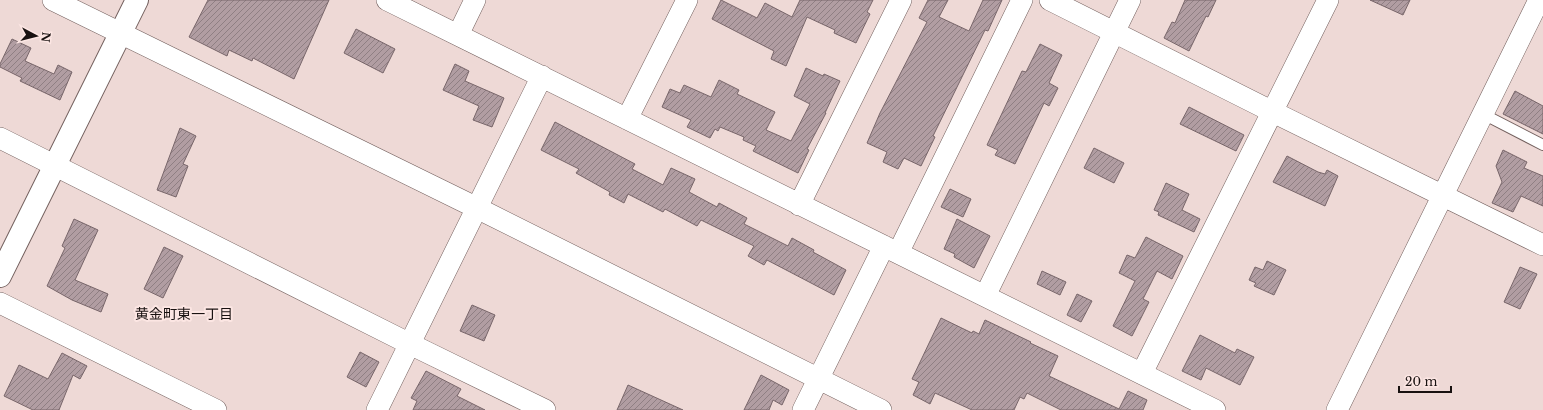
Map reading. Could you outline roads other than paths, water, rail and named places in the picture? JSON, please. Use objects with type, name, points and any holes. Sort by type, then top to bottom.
[{"type":"street","points":[[53,0],[476,208],[881,410]]},
{"type":"street","points":[[0,276],[137,0]]},
{"type":"street","points":[[387,0],[1215,410]]},
{"type":"street","points":[[458,35],[475,0]]},
{"type":"street","points":[[627,119],[687,0]]},
{"type":"street","points":[[800,205],[901,0]]},
{"type":"street","points":[[803,410],[818,378],[891,249],[1022,0]]},
{"type":"street","points":[[1050,0],[1113,33],[1543,245]]},
{"type":"street","points":[[984,296],[1130,0]]},
{"type":"street","points":[[1142,373],[1328,0]]},
{"type":"street","points":[[1337,410],[1539,0]]},
{"type":"street","points":[[377,410],[542,76]]},
{"type":"street","points":[[0,138],[56,164],[410,344],[545,410]]},
{"type":"street","points":[[0,303],[216,410]]},
{"type":"lane","points":[[1483,114],[1543,145]]},
{"type":"district","name":"黄金町東一丁目","points":[[184,314]]}]
